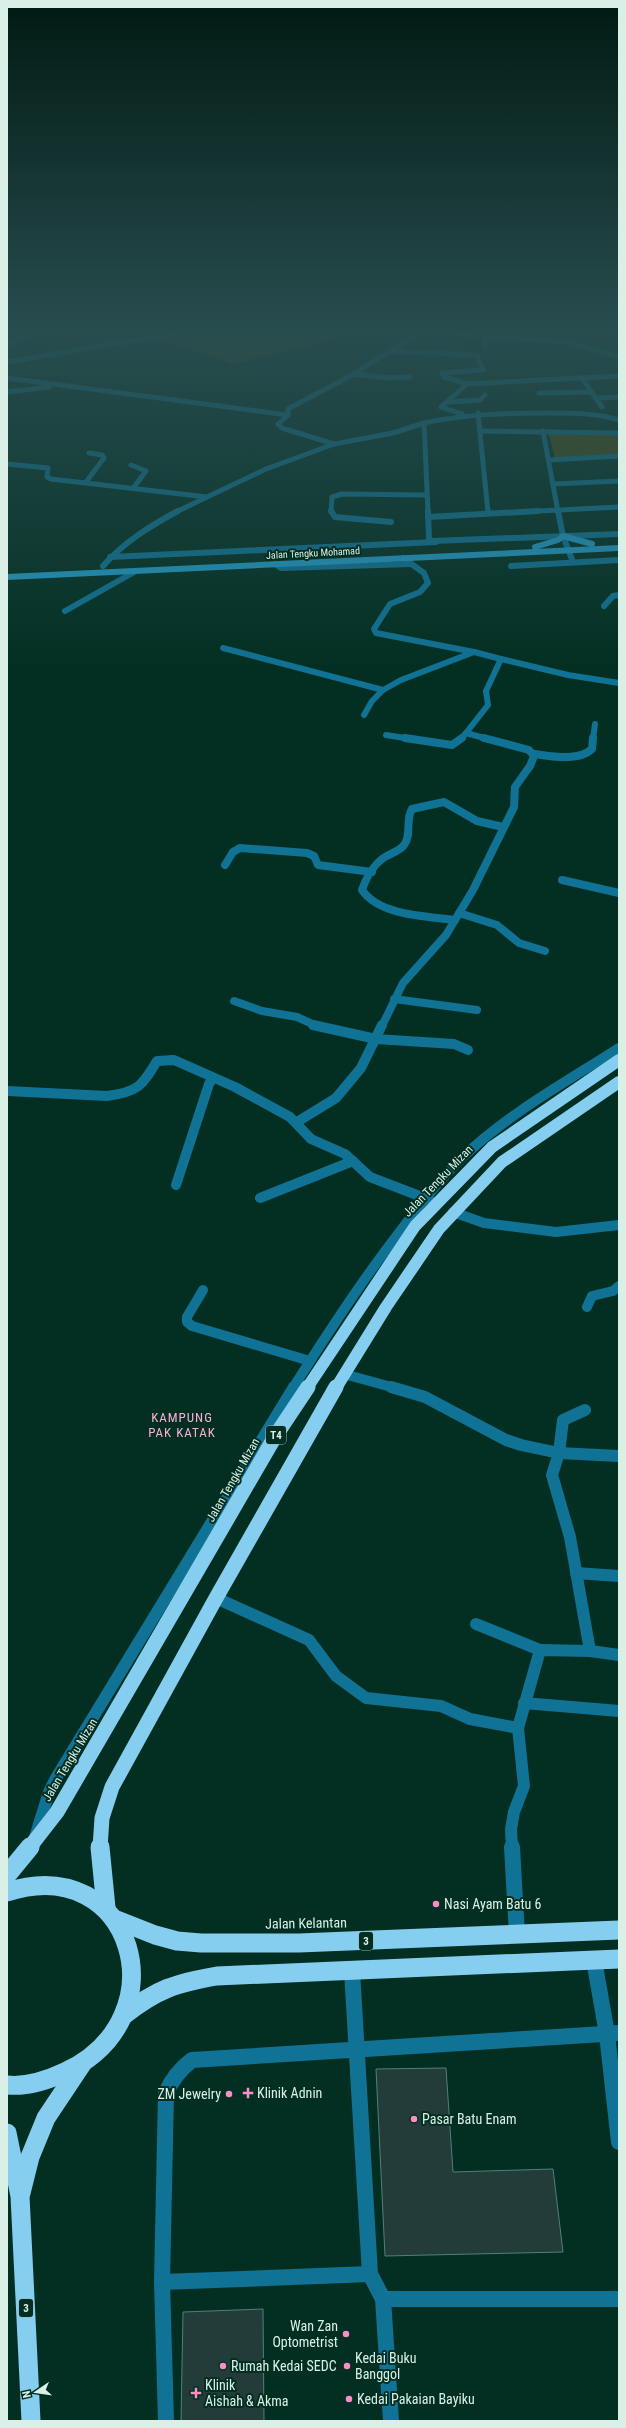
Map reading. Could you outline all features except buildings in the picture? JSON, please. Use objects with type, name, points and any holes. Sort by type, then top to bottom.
[{"type":"highway","name":"Jalan Tengku Mizan","points":[[7,1875],[57,1812],[276,1436],[415,1226],[430,1200],[492,1147],[619,1060]]},
{"type":"highway","name":"T4","points":[[112,1914],[100,1846],[102,1818],[112,1787],[216,1598],[344,1374],[386,1307],[439,1229],[453,1212],[502,1162],[619,1082]]},
{"type":"highway","name":"3","points":[[7,1892],[18,1888],[50,1885],[80,1891],[112,1914],[128,1941],[134,1965],[132,1990],[124,2016],[107,2042],[83,2063],[54,2078],[7,2085]]},
{"type":"highway","name":"Jalan Kelantan","points":[[112,1914],[155,1935],[177,1941],[201,1943],[299,1943],[517,1936],[619,1930]]},
{"type":"highway","name":"3","points":[[124,2016],[144,2000],[171,1985],[209,1976],[255,1971],[352,1971],[619,1959]]},
{"type":"highway","name":"3","points":[[20,2196],[30,2157],[46,2118],[83,2063]]},
{"type":"highway","name":"3","points":[[7,2133],[20,2196],[31,2421]]},
{"type":"main road","points":[[535,547],[558,540],[563,536],[592,544]]},
{"type":"main road","name":"Jalan Tengku Mohamad","points":[[7,576],[549,551],[592,544],[619,543]]},
{"type":"main road","name":"Jalan Tengku Mohamad","points":[[7,571],[535,547],[586,550],[619,548]]},
{"type":"main road","points":[[549,551],[572,560],[586,550]]},
{"type":"street","points":[[103,566],[110,557],[161,519],[266,469],[328,446]]},
{"type":"street","points":[[425,446],[429,539],[436,542]]},
{"type":"street","points":[[481,446],[488,513]]},
{"type":"street","points":[[546,446],[563,536],[566,548],[572,560]]},
{"type":"street","points":[[86,482],[104,458],[102,455],[89,453]]},
{"type":"street","points":[[549,460],[619,456]]},
{"type":"street","points":[[7,462],[45,467],[49,469],[47,477],[51,479],[134,487],[207,497]]},
{"type":"street","points":[[131,465],[146,471],[134,487]]},
{"type":"street","points":[[553,484],[619,481]]},
{"type":"street","points":[[391,522],[335,517],[331,514],[332,497],[342,494],[427,495]]},
{"type":"street","points":[[428,517],[619,507]]},
{"type":"street","points":[[110,557],[619,534]]},
{"type":"street","points":[[403,558],[426,577],[428,580],[426,587],[416,594],[390,604],[374,629],[376,633],[474,652],[568,675],[619,683]]},
{"type":"street","points":[[511,566],[572,560],[619,560]]},
{"type":"street","points":[[275,564],[281,568],[411,564]]},
{"type":"street","points":[[65,611],[136,571]]},
{"type":"street","points":[[604,606],[613,596],[619,595]]},
{"type":"street","points":[[223,648],[383,690]]},
{"type":"street","points":[[364,715],[372,701],[383,690],[395,683],[474,652]]},
{"type":"street","points":[[386,735],[452,745],[457,743],[488,705],[486,691],[501,659]]},
{"type":"street","points":[[466,733],[529,750],[534,754],[569,756],[586,754],[592,749],[595,724]]},
{"type":"street","points":[[297,1122],[342,1093],[361,1068],[403,984],[446,934],[474,890],[503,827],[514,807],[515,787],[530,766],[534,754]]},
{"type":"street","points":[[503,827],[477,820],[444,802],[417,807],[410,812],[407,841],[404,846],[382,859],[364,882],[362,890],[366,897],[391,908],[457,916],[497,925],[519,943],[545,951]]},
{"type":"street","points":[[225,865],[233,852],[240,848],[307,853],[314,856],[318,865],[372,872]]},
{"type":"street","points":[[562,880],[619,893]]},
{"type":"street","points":[[394,1000],[477,1010]]},
{"type":"street","points":[[234,1001],[262,1011],[296,1017],[314,1025],[376,1039],[454,1044],[468,1050]]},
{"type":"street","points":[[34,1840],[49,1792],[56,1778],[310,1361],[364,1279],[430,1200],[463,1157],[534,1102],[619,1048]]},
{"type":"street","points":[[7,1091],[107,1096],[122,1094],[144,1084],[155,1064],[168,1059],[235,1087],[297,1122],[311,1139],[345,1154],[377,1181],[430,1200]]},
{"type":"street","points":[[176,1185],[209,1084],[213,1078]]},
{"type":"street","points":[[260,1198],[353,1161]]},
{"type":"street","points":[[453,1212],[484,1223],[556,1232],[619,1225]]},
{"type":"street","points":[[587,1307],[592,1296],[613,1291],[619,1286]]},
{"type":"street","points":[[203,1290],[187,1317],[188,1322],[192,1326],[310,1361]]},
{"type":"street","points":[[344,1374],[425,1397],[506,1440],[559,1453],[619,1456]]},
{"type":"street","points":[[585,1410],[563,1420],[559,1453],[552,1475],[555,1492],[570,1537],[590,1651]]},
{"type":"street","points":[[576,1573],[619,1576]]},
{"type":"street","points":[[216,1598],[309,1640],[319,1650],[336,1676],[366,1698],[441,1706],[470,1719],[518,1728]]},
{"type":"street","points":[[476,1624],[540,1650],[590,1651],[619,1655]]},
{"type":"street","points":[[517,1936],[511,1829],[514,1812],[524,1786],[518,1728],[540,1650]]},
{"type":"street","points":[[524,1703],[619,1710]]},
{"type":"street","points":[[594,1960],[613,2034],[619,2142]]},
{"type":"street","points":[[352,1971],[355,2050],[370,2274],[384,2299],[391,2421]]},
{"type":"street","points":[[166,2421],[162,2282],[166,2094],[172,2079],[181,2067],[192,2060],[613,2034]]},
{"type":"street","points":[[162,2282],[370,2274]]},
{"type":"street","points":[[384,2299],[619,2299]]},
{"type":"shaded area","points":[[552,446],[619,446],[619,455],[555,458]]},
{"type":"place","name":"Nasi Ayam Batu 6","points":[[436,1904]]},
{"type":"place","name":"Klinik Adnin","points":[[248,2093]]},
{"type":"place","name":"ZM Jewelry","points":[[229,2094]]},
{"type":"place","name":"Pasar Batu Enam","points":[[414,2119]]},
{"type":"place","name":"Wan Zan Optometrist","points":[[346,2334]]},
{"type":"place","name":"Rumah Kedai SEDC","points":[[223,2366]]},
{"type":"place","name":"Kedai Buku Banggol","points":[[347,2366]]},
{"type":"place","name":"Klinik Aishah & Akma","points":[[196,2393]]},
{"type":"place","name":"Kedai Pakaian Bayiku","points":[[349,2399]]},
{"type":"district","name":"KAMPUNG PAK KATAK","points":[[182,1424]]}]
